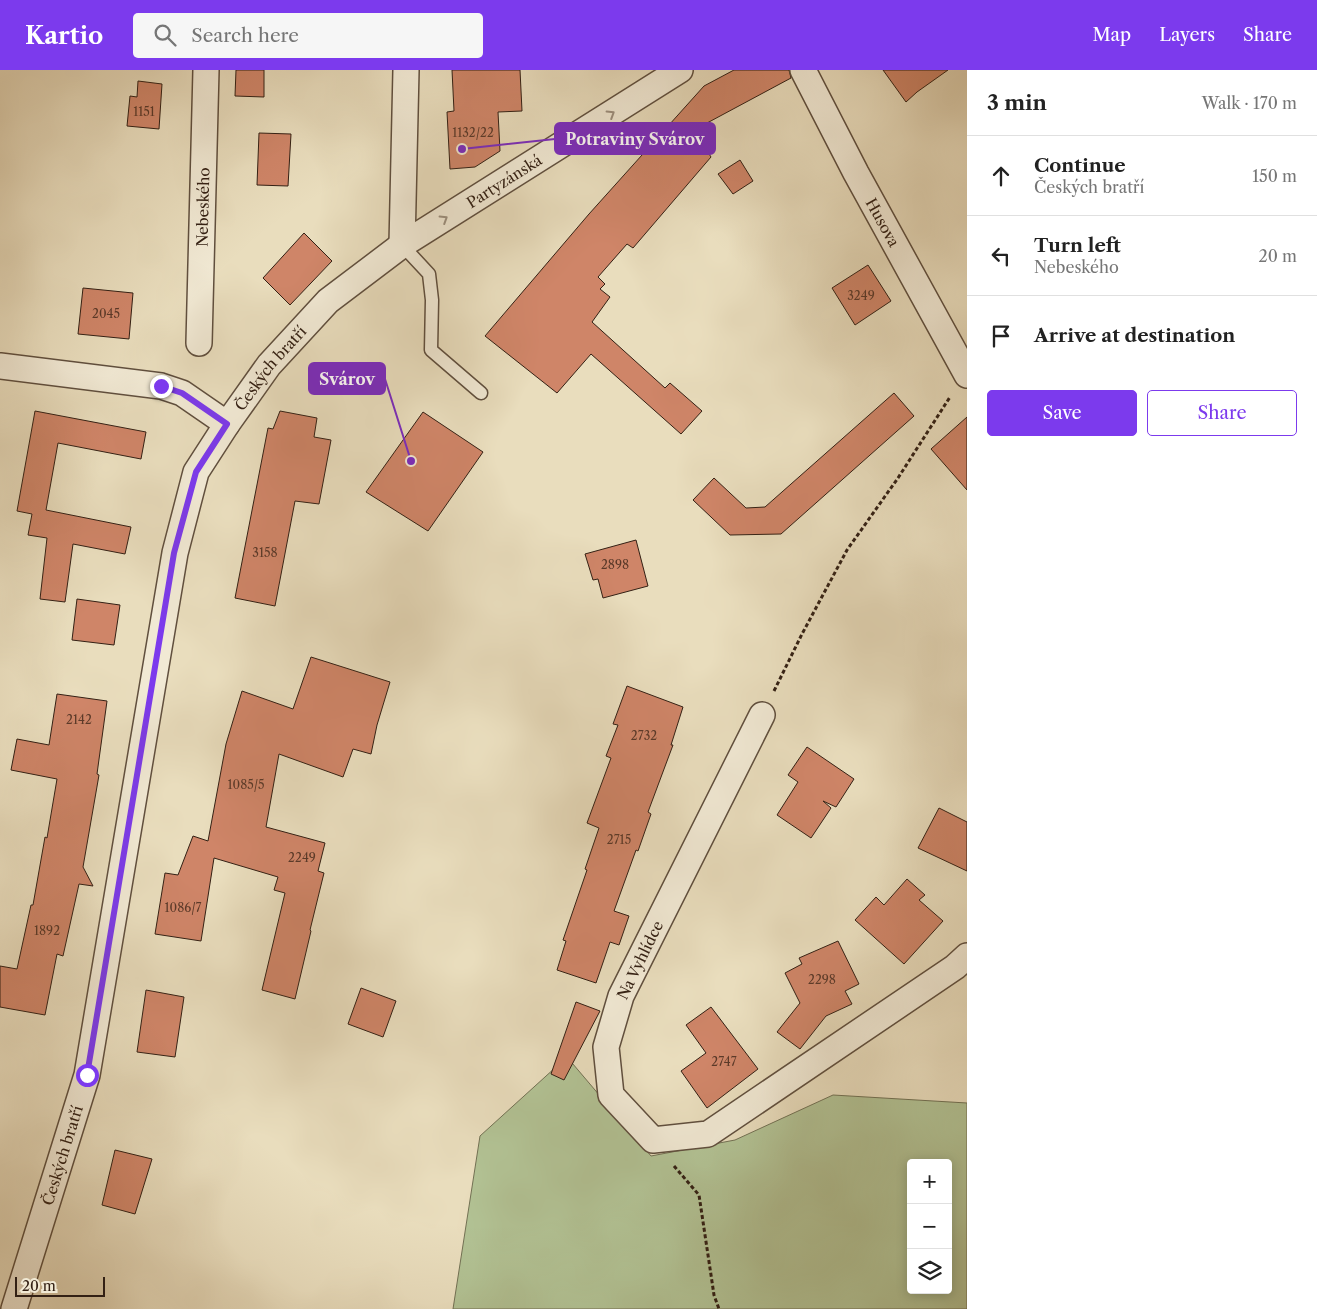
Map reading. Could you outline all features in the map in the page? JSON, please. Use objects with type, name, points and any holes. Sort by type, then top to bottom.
[{"type":"street","name":"Nebeského","points":[[199,343],[206,70]]},
{"type":"street","points":[[402,245],[406,70]]},
{"type":"street","name":"Partyzánská","points":[[402,245],[680,70]]},
{"type":"street","name":"Husova","points":[[803,70],[856,173],[967,375]]},
{"type":"street","name":"Českých bratří","points":[[14,1309],[87,1075],[174,553],[196,472],[227,424],[270,365],[328,301],[402,245]]},
{"type":"street","points":[[0,366],[161,386],[182,393],[227,424]]},
{"type":"street","name":"Na Vyhlídce","points":[[653,1140],[611,1095],[606,1047],[621,996],[762,715]]},
{"type":"street","points":[[653,1140],[708,1134],[956,967],[967,956]]},
{"type":"lane","points":[[402,245],[429,274],[432,300],[431,350],[481,393]]},
{"type":"path","points":[[762,715],[802,634],[847,550],[898,478],[942,407],[967,375]]},
{"type":"path","points":[[653,1140],[699,1195],[714,1295],[719,1309]]},
{"type":"green space","points":[[567,1057],[651,1156],[735,1140],[833,1095],[967,1103],[967,1309],[453,1309],[480,1136]]},
{"type":"building","points":[[236,70],[264,70],[264,97],[235,96]]},
{"type":"building","points":[[452,70],[520,70],[522,111],[498,112],[500,151],[475,167],[450,169],[447,112],[454,111]]},
{"type":"building","points":[[734,70],[789,70],[791,78],[694,130],[711,157],[633,248],[627,244],[598,277],[605,284],[600,289],[610,297],[592,322],[665,388],[670,383],[702,411],[681,434],[591,354],[557,393],[485,336],[589,214],[704,86]]},
{"type":"building","points":[[883,70],[948,70],[906,102]]},
{"type":"building","points":[[138,81],[162,84],[159,129],[127,126],[130,96],[137,97]]},
{"type":"building","points":[[259,133],[291,134],[288,186],[257,185]]},
{"type":"building","points":[[740,160],[753,181],[733,194],[718,174]]},
{"type":"building","points":[[304,233],[332,261],[290,305],[263,278]]},
{"type":"building","points":[[868,265],[891,301],[855,325],[832,288]]},
{"type":"building","points":[[83,288],[133,293],[129,339],[78,334]]},
{"type":"building","points":[[894,393],[914,416],[781,534],[730,535],[693,500],[714,478],[746,508],[765,507]]},
{"type":"building","points":[[35,411],[146,432],[141,459],[58,443],[46,510],[131,527],[125,554],[73,544],[65,602],[40,599],[47,538],[28,535],[32,514],[17,511]]},
{"type":"building","points":[[280,411],[317,418],[314,437],[331,440],[319,504],[295,501],[275,606],[235,598],[268,428],[273,429]]},
{"type":"building","points":[[423,412],[483,452],[428,531],[366,492]]},
{"type":"building","points":[[967,417],[967,490],[931,449]]},
{"type":"building","points":[[636,540],[648,586],[603,598],[598,579],[593,580],[585,554]]},
{"type":"building","points":[[77,599],[120,605],[114,645],[72,640]]},
{"type":"building","points":[[311,657],[390,682],[377,725],[371,754],[353,749],[343,777],[279,754],[266,827],[325,843],[318,871],[324,873],[295,999],[262,990],[285,893],[274,890],[278,877],[214,858],[201,941],[155,934],[165,873],[178,875],[193,836],[208,841],[226,744],[242,691],[293,709]]},
{"type":"building","points":[[627,686],[683,707],[671,745],[673,745],[648,812],[651,814],[614,911],[629,916],[619,945],[610,942],[596,983],[557,970],[566,941],[563,940],[599,828],[587,823],[611,758],[606,756],[618,725],[613,724]]},
{"type":"building","points":[[57,694],[107,701],[97,774],[99,775],[83,867],[93,886],[79,884],[63,956],[57,954],[45,1015],[0,1007],[0,966],[17,969],[31,905],[33,905],[57,779],[11,770],[17,739],[49,745]]},
{"type":"building","points":[[807,747],[854,779],[836,807],[823,801],[831,808],[811,838],[777,815],[798,782],[788,775]]},
{"type":"building","points":[[939,808],[967,822],[967,871],[918,848]]},
{"type":"building","points":[[907,879],[925,895],[919,900],[943,921],[904,964],[855,920],[876,897],[884,905]]},
{"type":"building","points":[[838,941],[859,984],[845,991],[852,1004],[826,1016],[800,1049],[777,1032],[800,1003],[785,973],[802,964],[799,958]]},
{"type":"building","points":[[361,988],[396,1001],[383,1037],[348,1024]]},
{"type":"building","points":[[146,990],[184,997],[175,1057],[137,1052]]},
{"type":"building","points":[[576,1002],[600,1011],[564,1080],[551,1074]]},
{"type":"building","points":[[711,1007],[758,1069],[707,1108],[681,1071],[706,1053],[686,1025]]},
{"type":"building","points":[[115,1150],[152,1159],[135,1214],[102,1205]]},
{"type":"place","name":"Potraviny Svárov","points":[[462,149]]},
{"type":"place","name":"Svárov","points":[[411,461]]},
{"type":"route","points":[[87,1075],[174,553],[196,472],[227,424],[182,393],[161,386]]}]
